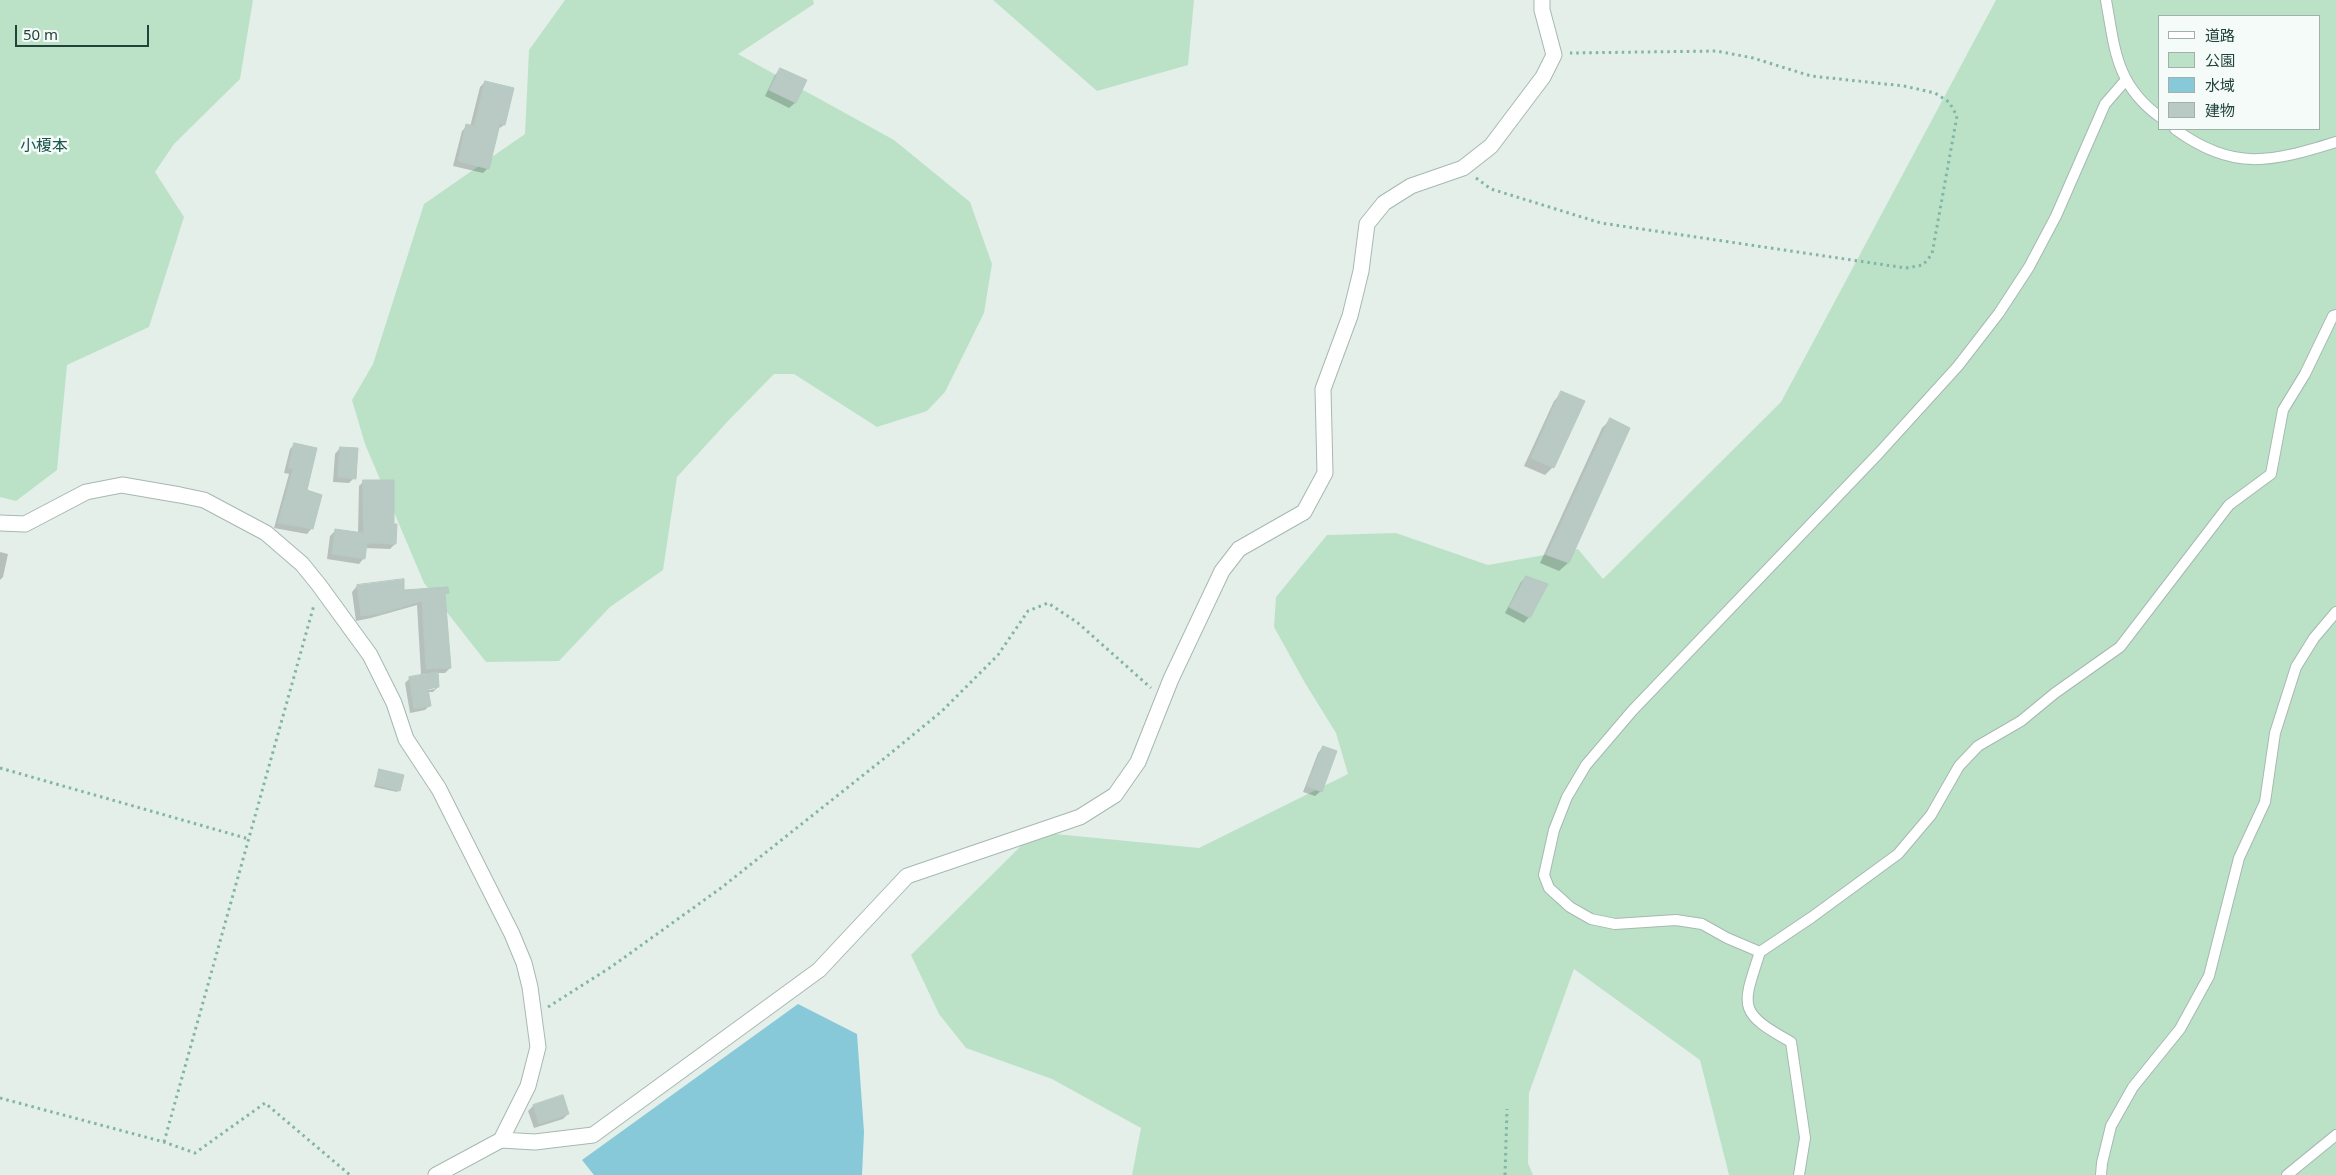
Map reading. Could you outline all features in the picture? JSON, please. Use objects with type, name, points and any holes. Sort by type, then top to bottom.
[{"type":"street","points":[[436,1175],[501,1140],[535,1142],[593,1135],[819,970],[907,876],[1080,817],[1115,795],[1138,762],[1222,571],[1239,549],[1304,512],[1324,473],[1323,389],[1350,316],[1361,271],[1367,224],[1384,203],[1411,186],[1463,168],[1491,146],[1544,77],[1554,55],[1542,10],[1542,0]]},
{"type":"street","points":[[0,523],[24,524],[86,492],[122,485],[204,500],[266,532],[302,564],[370,655],[394,703],[406,739],[439,788],[512,934],[530,987],[538,1047],[528,1086],[501,1140]]},
{"type":"lane","points":[[2106,0],[2114,47],[2125,81],[2147,108],[2158,116]]},
{"type":"lane","points":[[1760,952],[1727,938],[1702,924],[1676,920],[1615,924],[1591,918],[1570,907],[1549,888],[1544,876],[1554,830],[1567,797],[1586,765],[1632,711],[1879,453],[1958,366],[1999,314],[2029,268],[2056,216],[2105,104],[2125,81]]},
{"type":"lane","points":[[2177,130],[2204,148],[2226,156],[2256,160],[2289,157],[2336,142]]},
{"type":"lane","points":[[1799,1175],[1804,1138],[1791,1042],[1765,1028],[1751,1015],[1749,1008],[1747,992],[1760,952],[1812,917],[1898,854],[1931,815],[1959,766],[1978,746],[2022,720],[2120,647],[2229,506],[2271,474],[2282,410],[2305,374],[2333,316],[2336,315]]},
{"type":"lane","points":[[2101,1175],[2102,1162],[2111,1126],[2133,1087],[2180,1029],[2209,976],[2238,858],[2265,802],[2275,733],[2296,667],[2314,638],[2336,612]]},
{"type":"lane","points":[[2287,1175],[2336,1135]]},
{"type":"path","points":[[1463,168],[1491,189],[1601,223],[1906,268],[1923,265],[1932,254],[1957,116],[1949,102],[1935,93],[1904,86],[1811,76],[1753,58],[1717,51],[1578,52],[1554,55]]},
{"type":"path","points":[[164,1142],[319,585]]},
{"type":"path","points":[[534,1015],[611,967],[721,888],[942,711],[998,655],[1028,611],[1048,603],[1078,623],[1164,700]]},
{"type":"path","points":[[0,768],[249,839]]},
{"type":"path","points":[[0,1098],[164,1142],[195,1153],[265,1103],[350,1175]]},
{"type":"path","points":[[1505,1175],[1507,1109]]},
{"type":"green space","points":[[0,0],[253,0],[240,79],[174,144],[155,172],[184,217],[149,327],[67,365],[57,470],[16,501],[0,497]]},
{"type":"green space","points":[[565,0],[813,0],[814,4],[738,54],[894,140],[970,202],[992,264],[984,313],[945,392],[927,411],[877,427],[794,374],[774,374],[677,477],[663,570],[610,607],[559,661],[486,662],[424,583],[365,444],[352,400],[373,364],[424,204],[525,134],[529,50]]},
{"type":"green space","points":[[993,0],[1194,0],[1188,65],[1097,91]]},
{"type":"green space","points":[[1996,0],[2336,0],[2336,1175],[1729,1175],[1700,1060],[1574,969],[1529,1093],[1528,1163],[1533,1175],[1132,1175],[1141,1128],[1052,1079],[966,1048],[939,1014],[911,955],[1035,832],[1199,848],[1348,774],[1336,733],[1305,683],[1274,627],[1276,597],[1327,535],[1396,533],[1488,565],[1578,549],[1603,579],[1781,402]]},
{"type":"water","points":[[798,1004],[857,1034],[864,1132],[862,1175],[594,1175],[582,1160]]},
{"type":"building","points":[[780,68],[807,80],[796,103],[769,90]]},
{"type":"building","points":[[485,81],[514,88],[505,125],[500,124],[489,169],[458,161],[466,124],[474,126]]},
{"type":"building","points":[[1561,391],[1585,401],[1554,468],[1531,458]]},
{"type":"building","points":[[1610,418],[1630,428],[1569,563],[1547,555]]},
{"type":"building","points":[[294,443],[317,448],[307,490],[322,495],[313,529],[278,523],[293,469],[289,468]]},
{"type":"building","points":[[340,447],[358,448],[356,479],[338,477]]},
{"type":"building","points":[[363,480],[394,480],[394,524],[397,524],[396,544],[367,543],[365,559],[332,554],[335,529],[363,533]]},
{"type":"building","points":[[1526,576],[1548,584],[1530,618],[1509,607]]},
{"type":"building","points":[[404,579],[404,590],[448,587],[449,593],[445,594],[451,668],[426,669],[422,601],[378,614],[361,616],[357,585]]},
{"type":"building","points":[[438,672],[439,687],[428,689],[431,706],[414,709],[409,677]]},
{"type":"building","points":[[1323,746],[1337,751],[1322,792],[1307,786]]},
{"type":"building","points":[[379,769],[404,775],[400,791],[376,785]]},
{"type":"building","points":[[563,1095],[569,1114],[539,1124],[533,1105]]},
{"type":"district","name":"小榎本","points":[[44,146]]}]
